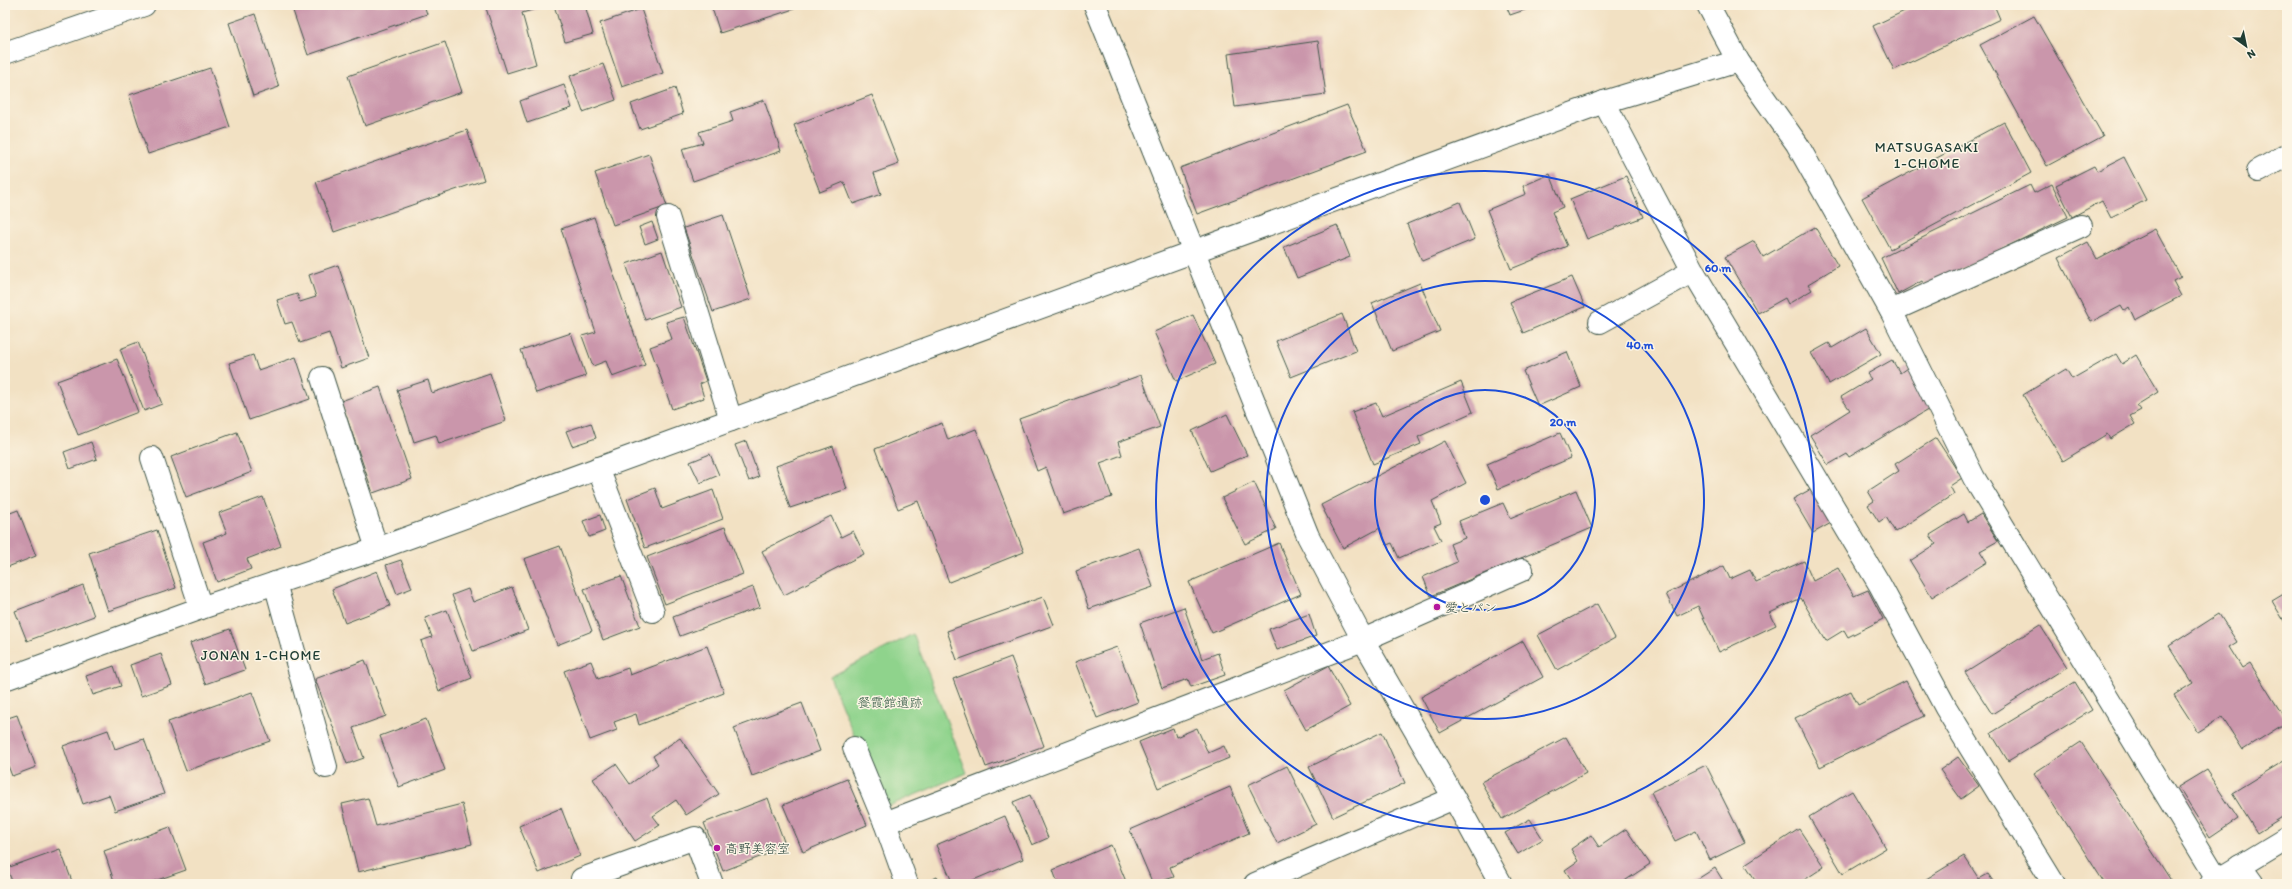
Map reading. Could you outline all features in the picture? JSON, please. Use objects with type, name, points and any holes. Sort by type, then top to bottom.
[{"type":"street","points":[[5,53],[144,5]]},
{"type":"street","points":[[1095,5],[1308,536],[1363,640],[1454,798],[1501,884]]},
{"type":"street","points":[[1708,5],[1738,61],[1797,144],[1891,311],[1974,478],[2214,882],[2287,838]]},
{"type":"street","points":[[5,679],[201,608],[377,549],[1604,102],[1738,61]]},
{"type":"street","points":[[1604,102],[1693,272],[1880,585],[1946,708],[2054,884]]},
{"type":"street","points":[[2258,171],[2287,155]]},
{"type":"street","points":[[668,217],[731,420]]},
{"type":"street","points":[[1891,311],[2081,226]]},
{"type":"street","points":[[1600,322],[1693,272]]},
{"type":"street","points":[[322,378],[377,549]]},
{"type":"street","points":[[152,458],[201,608]]},
{"type":"street","points":[[598,468],[653,611]]},
{"type":"street","points":[[885,822],[1363,640],[1522,570]]},
{"type":"street","points":[[275,583],[326,767]]},
{"type":"street","points":[[854,748],[885,822],[907,884]]},
{"type":"street","points":[[1255,884],[1454,798]]},
{"type":"street","points":[[582,880],[695,838],[712,884]]},
{"type":"street","points":[[2240,866],[2253,884]]},
{"type":"green space","name":"餐霞館遺跡","points":[[913,634],[967,773],[884,808],[830,677]]},
{"type":"building","points":[[291,5],[424,5],[427,14],[308,55]]},
{"type":"building","points":[[485,5],[550,5],[522,13],[536,64],[507,73]]},
{"type":"building","points":[[554,5],[585,5],[593,34],[565,42]]},
{"type":"building","points":[[711,5],[806,5],[720,33]]},
{"type":"building","points":[[1506,5],[1539,5],[1510,15]]},
{"type":"building","points":[[1917,5],[1994,5],[2000,19],[1894,70],[1873,26]]},
{"type":"building","points":[[641,9],[663,73],[622,87],[600,23]]},
{"type":"building","points":[[255,14],[279,87],[253,96],[229,23]]},
{"type":"building","points":[[2034,16],[2103,136],[2047,166],[1980,45]]},
{"type":"building","points":[[1318,41],[1326,94],[1235,107],[1228,54]]},
{"type":"building","points":[[445,42],[462,92],[365,126],[348,76]]},
{"type":"building","points":[[603,64],[616,100],[583,112],[570,76]]},
{"type":"building","points":[[210,68],[230,127],[148,154],[129,95]]},
{"type":"building","points":[[564,85],[572,108],[527,123],[520,101]]},
{"type":"building","points":[[675,88],[683,114],[640,129],[631,104]]},
{"type":"building","points":[[872,95],[899,164],[874,173],[881,194],[853,204],[844,182],[820,192],[794,125]]},
{"type":"building","points":[[764,100],[781,151],[693,181],[682,149],[703,143],[699,132],[733,121],[730,112]]},
{"type":"building","points":[[1347,105],[1367,151],[1197,214],[1180,168]]},
{"type":"building","points":[[2004,122],[2031,173],[1890,249],[1862,198]]},
{"type":"building","points":[[467,130],[484,180],[334,232],[316,182]]},
{"type":"building","points":[[649,154],[667,206],[613,225],[595,173]]},
{"type":"building","points":[[2124,157],[2146,200],[2111,218],[2102,201],[2072,217],[2056,185],[2094,166],[2097,171]]},
{"type":"building","points":[[1550,174],[1563,207],[1552,212],[1567,246],[1511,269],[1487,210],[1526,194],[1523,186]]},
{"type":"building","points":[[1626,176],[1643,217],[1587,239],[1570,199]]},
{"type":"building","points":[[2052,184],[2068,217],[1925,286],[1922,281],[1898,294],[1881,258],[2030,185],[2034,193]]},
{"type":"building","points":[[1460,202],[1475,239],[1422,261],[1407,224]]},
{"type":"building","points":[[723,215],[751,299],[713,312],[684,228]]},
{"type":"building","points":[[594,217],[645,365],[612,377],[606,361],[593,366],[582,336],[596,332],[561,229]]},
{"type":"building","points":[[652,222],[658,239],[645,244],[639,227]]},
{"type":"building","points":[[1337,225],[1350,257],[1297,278],[1284,247]]},
{"type":"building","points":[[1815,227],[1838,266],[1808,284],[1812,290],[1788,304],[1785,298],[1758,313],[1725,257],[1754,241],[1763,257]]},
{"type":"building","points":[[2155,229],[2181,277],[2173,281],[2181,296],[2135,320],[2129,307],[2124,311],[2121,306],[2091,322],[2058,258],[2088,242],[2097,259]]},
{"type":"building","points":[[662,251],[681,307],[645,320],[626,264]]},
{"type":"building","points":[[338,265],[369,358],[341,368],[329,333],[300,343],[292,322],[285,324],[277,300],[297,294],[300,302],[316,297],[309,275]]},
{"type":"building","points":[[1572,277],[1585,307],[1523,333],[1510,302]]},
{"type":"building","points":[[1420,283],[1440,331],[1392,351],[1372,303]]},
{"type":"building","points":[[1342,314],[1356,351],[1291,377],[1276,341]]},
{"type":"building","points":[[1193,315],[1215,364],[1176,381],[1154,332]]},
{"type":"building","points":[[684,317],[706,381],[700,384],[704,398],[672,409],[650,347],[672,339],[666,322]]},
{"type":"building","points":[[1866,328],[1881,354],[1829,384],[1811,353],[1829,343],[1832,348]]},
{"type":"building","points":[[571,333],[586,376],[536,393],[521,350]]},
{"type":"building","points":[[138,342],[162,404],[144,411],[120,349]]},
{"type":"building","points":[[1567,352],[1581,387],[1538,406],[1523,371]]},
{"type":"building","points":[[2116,354],[2122,364],[2136,355],[2158,392],[2137,405],[2141,410],[2130,416],[2135,424],[2110,439],[2107,434],[2063,461],[2023,395],[2066,369],[2072,379]]},
{"type":"building","points":[[253,355],[258,370],[296,357],[310,399],[249,420],[229,363]]},
{"type":"building","points":[[117,359],[138,412],[78,435],[57,381]]},
{"type":"building","points":[[1892,360],[1900,373],[1907,368],[1931,408],[1849,457],[1847,454],[1828,465],[1810,435],[1850,410],[1841,397],[1871,379],[1867,374]]},
{"type":"building","points":[[490,373],[506,421],[439,444],[436,435],[414,442],[397,390],[428,380],[432,393]]},
{"type":"building","points":[[1141,375],[1160,427],[1118,442],[1122,455],[1100,463],[1112,497],[1063,514],[1046,467],[1037,471],[1019,419]]},
{"type":"building","points":[[1461,382],[1473,412],[1418,437],[1421,444],[1373,464],[1352,412],[1376,403],[1382,416]]},
{"type":"building","points":[[380,387],[412,479],[373,493],[341,401]]},
{"type":"building","points":[[1227,414],[1247,455],[1210,471],[1192,431]]},
{"type":"building","points":[[591,423],[596,438],[572,446],[566,431]]},
{"type":"building","points":[[942,423],[948,440],[976,429],[1024,552],[949,582],[918,501],[898,509],[875,449]]},
{"type":"building","points":[[237,432],[252,472],[186,497],[171,457]]},
{"type":"building","points":[[1560,433],[1571,458],[1498,489],[1487,464]]},
{"type":"building","points":[[1936,438],[1962,478],[1950,486],[1954,494],[1895,532],[1886,517],[1879,522],[1868,505],[1874,501],[1868,491],[1899,471],[1895,464]]},
{"type":"building","points":[[746,441],[759,477],[749,481],[735,445]]},
{"type":"building","points":[[1445,441],[1466,483],[1432,501],[1441,523],[1434,526],[1441,540],[1399,558],[1392,543],[1387,545],[1380,528],[1343,548],[1321,505]]},
{"type":"building","points":[[91,442],[97,459],[70,469],[64,452]]},
{"type":"building","points":[[833,446],[847,489],[790,508],[776,466]]},
{"type":"building","points":[[710,454],[719,475],[700,483],[690,462]]},
{"type":"building","points":[[1254,482],[1276,529],[1245,544],[1222,498]]},
{"type":"building","points":[[655,488],[662,509],[713,490],[723,519],[645,548],[627,499]]},
{"type":"building","points":[[1813,488],[1833,522],[1813,533],[1793,499]]},
{"type":"building","points":[[1576,490],[1592,528],[1431,596],[1423,577],[1457,562],[1450,544],[1465,538],[1459,521],[1503,503],[1510,518]]},
{"type":"building","points":[[263,497],[281,546],[247,559],[251,569],[217,582],[203,542],[227,533],[219,513]]},
{"type":"building","points":[[18,510],[36,556],[5,568],[5,515]]},
{"type":"building","points":[[1964,514],[1968,522],[1981,514],[1998,541],[1980,551],[1987,562],[1932,597],[1910,561],[1936,544],[1930,535]]},
{"type":"building","points":[[600,515],[605,531],[589,537],[583,521]]},
{"type":"building","points":[[831,516],[841,537],[853,531],[864,554],[784,595],[762,551]]},
{"type":"building","points":[[725,527],[743,574],[665,604],[647,557]]},
{"type":"building","points":[[157,530],[176,588],[108,611],[89,553]]},
{"type":"building","points":[[1279,543],[1301,594],[1212,633],[1189,582]]},
{"type":"building","points":[[560,546],[592,631],[557,645],[524,559]]},
{"type":"building","points":[[1139,548],[1153,587],[1089,609],[1076,571]]},
{"type":"building","points":[[401,560],[412,588],[397,594],[386,565]]},
{"type":"building","points":[[1804,561],[1813,581],[1838,568],[1854,596],[1868,590],[1883,619],[1848,637],[1844,630],[1826,641],[1801,598],[1770,613],[1776,625],[1719,652],[1698,606],[1677,616],[1666,594],[1724,566],[1730,579],[1750,570],[1756,582]]},
{"type":"building","points":[[377,571],[390,606],[345,623],[332,589]]},
{"type":"building","points":[[621,576],[640,626],[603,640],[584,589]]},
{"type":"building","points":[[83,585],[94,616],[27,641],[15,611]]},
{"type":"building","points":[[512,587],[528,630],[473,651],[452,595],[468,589],[473,602]]},
{"type":"building","points":[[753,587],[760,607],[680,636],[673,617]]},
{"type":"building","points":[[2287,592],[2287,626],[2272,601]]},
{"type":"building","points":[[1043,597],[1054,625],[957,660],[947,631]]},
{"type":"building","points":[[1597,604],[1615,638],[1557,670],[1538,635]]},
{"type":"building","points":[[1184,607],[1202,659],[1218,653],[1225,675],[1191,687],[1188,679],[1162,688],[1140,623]]},
{"type":"building","points":[[447,610],[472,678],[439,691],[421,641],[432,637],[425,618]]},
{"type":"building","points":[[1309,614],[1316,636],[1277,650],[1269,629]]},
{"type":"building","points":[[2219,614],[2237,642],[2229,647],[2242,668],[2250,663],[2287,722],[2243,750],[2222,717],[2198,732],[2174,695],[2193,683],[2169,646]]},
{"type":"building","points":[[2040,625],[2067,667],[1992,714],[1965,672]]},
{"type":"building","points":[[230,629],[245,670],[205,684],[190,643]]},
{"type":"building","points":[[1523,641],[1543,677],[1440,733],[1421,697]]},
{"type":"building","points":[[707,646],[724,693],[639,725],[636,714],[614,722],[617,730],[590,740],[564,671],[591,661],[598,679],[628,668],[630,675]]},
{"type":"building","points":[[1117,647],[1138,702],[1097,718],[1075,662]]},
{"type":"building","points":[[161,654],[172,685],[141,696],[130,665]]},
{"type":"building","points":[[1011,657],[1044,746],[986,767],[953,679]]},
{"type":"building","points":[[365,660],[386,716],[353,728],[364,758],[347,764],[315,679]]},
{"type":"building","points":[[114,666],[121,686],[93,695],[86,676]]},
{"type":"building","points":[[1328,666],[1350,706],[1306,730],[1284,690]]},
{"type":"building","points":[[1906,681],[1924,716],[1820,767],[1795,718],[1851,691],[1858,705]]},
{"type":"building","points":[[2075,682],[2092,710],[2008,761],[1991,733]]},
{"type":"building","points":[[252,692],[270,741],[186,771],[168,722]]},
{"type":"building","points":[[802,703],[820,751],[752,776],[734,728]]},
{"type":"building","points":[[17,715],[36,767],[12,776],[5,758],[5,719]]},
{"type":"building","points":[[426,719],[445,770],[399,787],[380,736]]},
{"type":"building","points":[[1173,728],[1176,737],[1197,728],[1208,753],[1224,746],[1229,758],[1158,788],[1139,742]]},
{"type":"building","points":[[108,730],[115,749],[144,739],[164,794],[115,811],[109,795],[83,804],[63,746]]},
{"type":"building","points":[[1382,732],[1405,783],[1333,817],[1309,767]]},
{"type":"building","points":[[1566,737],[1586,773],[1502,819],[1481,782]]},
{"type":"building","points":[[680,738],[719,794],[686,815],[676,800],[653,816],[660,825],[635,841],[593,779],[616,764],[630,784],[658,764],[653,756]]},
{"type":"building","points":[[2081,742],[2172,882],[2169,884],[2105,884],[2034,773]]},
{"type":"building","points":[[1958,757],[1979,786],[1961,799],[1940,770]]},
{"type":"building","points":[[2287,759],[2287,814],[2257,833],[2232,793]]},
{"type":"building","points":[[1706,765],[1745,843],[1710,860],[1696,831],[1675,841],[1651,792]]},
{"type":"building","points":[[1287,766],[1316,824],[1277,843],[1248,785]]},
{"type":"building","points":[[2206,770],[2238,819],[2210,838],[2178,787]]},
{"type":"building","points":[[847,779],[867,825],[803,852],[783,805]]},
{"type":"building","points":[[1230,787],[1249,833],[1170,867],[1174,877],[1153,884],[1130,830]]},
{"type":"building","points":[[1852,791],[1886,848],[1843,874],[1809,817]]},
{"type":"building","points":[[1030,795],[1048,838],[1032,845],[1013,802]]},
{"type":"building","points":[[368,798],[376,826],[462,804],[472,844],[358,872],[342,804]]},
{"type":"building","points":[[768,798],[786,847],[723,871],[704,823]]},
{"type":"building","points":[[561,808],[580,856],[539,873],[519,826]]},
{"type":"building","points":[[1005,816],[1023,859],[964,884],[953,884],[936,845]]},
{"type":"building","points":[[1530,819],[1543,839],[1518,854],[1505,833]]},
{"type":"building","points":[[170,827],[186,870],[146,884],[115,884],[104,851]]},
{"type":"building","points":[[1626,829],[1650,864],[1620,884],[1574,884],[1565,870],[1578,861],[1571,849],[1591,835],[1599,847]]},
{"type":"building","points":[[1799,829],[1824,867],[1798,884],[1758,884],[1745,864]]},
{"type":"building","points":[[1111,845],[1127,884],[1058,884],[1053,870]]},
{"type":"building","points":[[60,849],[73,884],[13,884],[7,868]]},
{"type":"building","points":[[1964,856],[1979,879],[1988,874],[1995,884],[1918,884]]},
{"type":"building","points":[[1715,868],[1725,884],[1695,884],[1693,882]]},
{"type":"building","points":[[937,877],[940,884],[922,884]]},
{"type":"place","name":"愛とパン","points":[[1437,607]]},
{"type":"place","name":"高野美容室","points":[[717,848]]},
{"type":"district","name":"MATSUGASAKI 1-CHOME","points":[[1927,156]]},
{"type":"district","name":"JONAN 1-CHOME","points":[[261,655]]}]
